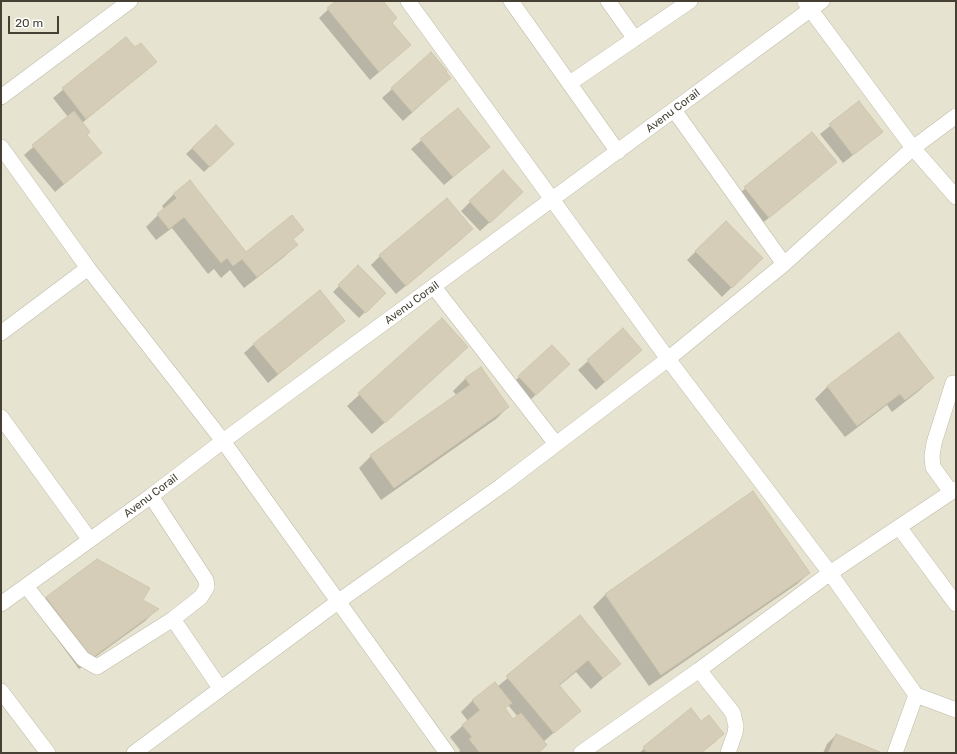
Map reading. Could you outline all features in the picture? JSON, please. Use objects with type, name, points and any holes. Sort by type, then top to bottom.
[{"type":"street","points":[[1,97],[130,1]]},
{"type":"street","points":[[408,1],[668,359],[830,573],[916,695],[956,710]]},
{"type":"street","points":[[512,1],[618,152]]},
{"type":"street","points":[[608,1],[634,39]]},
{"type":"street","points":[[570,83],[690,1]]},
{"type":"street","points":[[812,4],[913,148],[956,197]]},
{"type":"street","name":"Avenu Corail","points":[[1,604],[151,496],[223,441],[618,152],[812,4]]},
{"type":"street","points":[[674,110],[784,264]]},
{"type":"street","points":[[134,753],[339,600],[501,486],[668,359],[784,264],[913,148],[956,116]]},
{"type":"street","points":[[1,147],[88,268],[223,441],[339,600],[446,753]]},
{"type":"street","points":[[1,333],[88,268]]},
{"type":"street","points":[[434,287],[556,444]]},
{"type":"street","points":[[581,753],[699,670],[830,573],[954,491],[933,466],[932,456],[934,443],[953,383]]},
{"type":"street","points":[[1,417],[90,540]]},
{"type":"street","points":[[26,586],[83,659],[97,667],[173,618],[201,597],[207,587],[206,580],[151,496]]},
{"type":"street","points":[[899,527],[956,604]]},
{"type":"street","points":[[173,618],[220,688]]},
{"type":"street","points":[[699,670],[733,713],[736,726],[735,734],[728,753]]},
{"type":"street","points":[[1,691],[48,753]]},
{"type":"street","points":[[895,753],[916,695]]},
{"type":"shaded area","points":[[1,1],[956,1],[956,753],[1,753]]},
{"type":"building","points":[[336,1],[383,1],[397,18],[392,23],[411,45],[379,72],[327,8]]},
{"type":"building","points":[[126,37],[135,47],[141,43],[157,62],[86,119],[62,88]]},
{"type":"building","points":[[431,52],[451,78],[412,112],[391,88]]},
{"type":"building","points":[[859,101],[883,132],[853,155],[829,124]]},
{"type":"building","points":[[458,108],[490,147],[453,177],[420,139]]},
{"type":"building","points":[[74,111],[90,132],[87,135],[102,153],[64,184],[32,145]]},
{"type":"building","points":[[216,125],[234,144],[210,167],[192,148]]},
{"type":"building","points":[[812,132],[837,162],[769,218],[744,187]]},
{"type":"building","points":[[503,170],[523,192],[490,223],[469,201]]},
{"type":"building","points":[[190,180],[246,252],[292,215],[304,230],[293,239],[298,245],[257,277],[242,259],[233,266],[227,258],[221,263],[184,217],[169,229],[157,214],[177,198],[173,194]]},
{"type":"building","points":[[447,198],[473,229],[406,286],[379,255]]},
{"type":"building","points":[[726,221],[763,258],[732,288],[695,251]]},
{"type":"building","points":[[358,265],[386,293],[366,313],[338,285]]},
{"type":"building","points":[[320,290],[345,321],[278,374],[253,344]]},
{"type":"building","points":[[442,318],[468,347],[385,423],[358,393]]},
{"type":"building","points":[[623,328],[642,350],[605,382],[587,360]]},
{"type":"building","points":[[899,332],[934,378],[905,400],[900,394],[857,426],[827,386]]},
{"type":"building","points":[[552,345],[570,364],[536,395],[518,376]]},
{"type":"building","points":[[481,367],[509,407],[394,488],[370,455],[470,385],[465,378]]},
{"type":"building","points":[[753,491],[810,573],[661,675],[605,594]]},
{"type":"building","points":[[97,559],[150,588],[143,600],[159,609],[92,658],[46,597]]},
{"type":"building","points":[[580,615],[621,664],[603,678],[588,660],[559,685],[581,711],[554,733],[506,676]]},
{"type":"building","points":[[495,682],[512,703],[505,708],[513,719],[521,713],[547,745],[538,753],[480,753],[469,739],[472,737],[462,725],[480,710],[472,700]]},
{"type":"building","points":[[691,708],[701,721],[709,715],[724,734],[701,753],[647,753],[643,747]]},
{"type":"building","points":[[836,734],[880,752],[828,753]]}]
